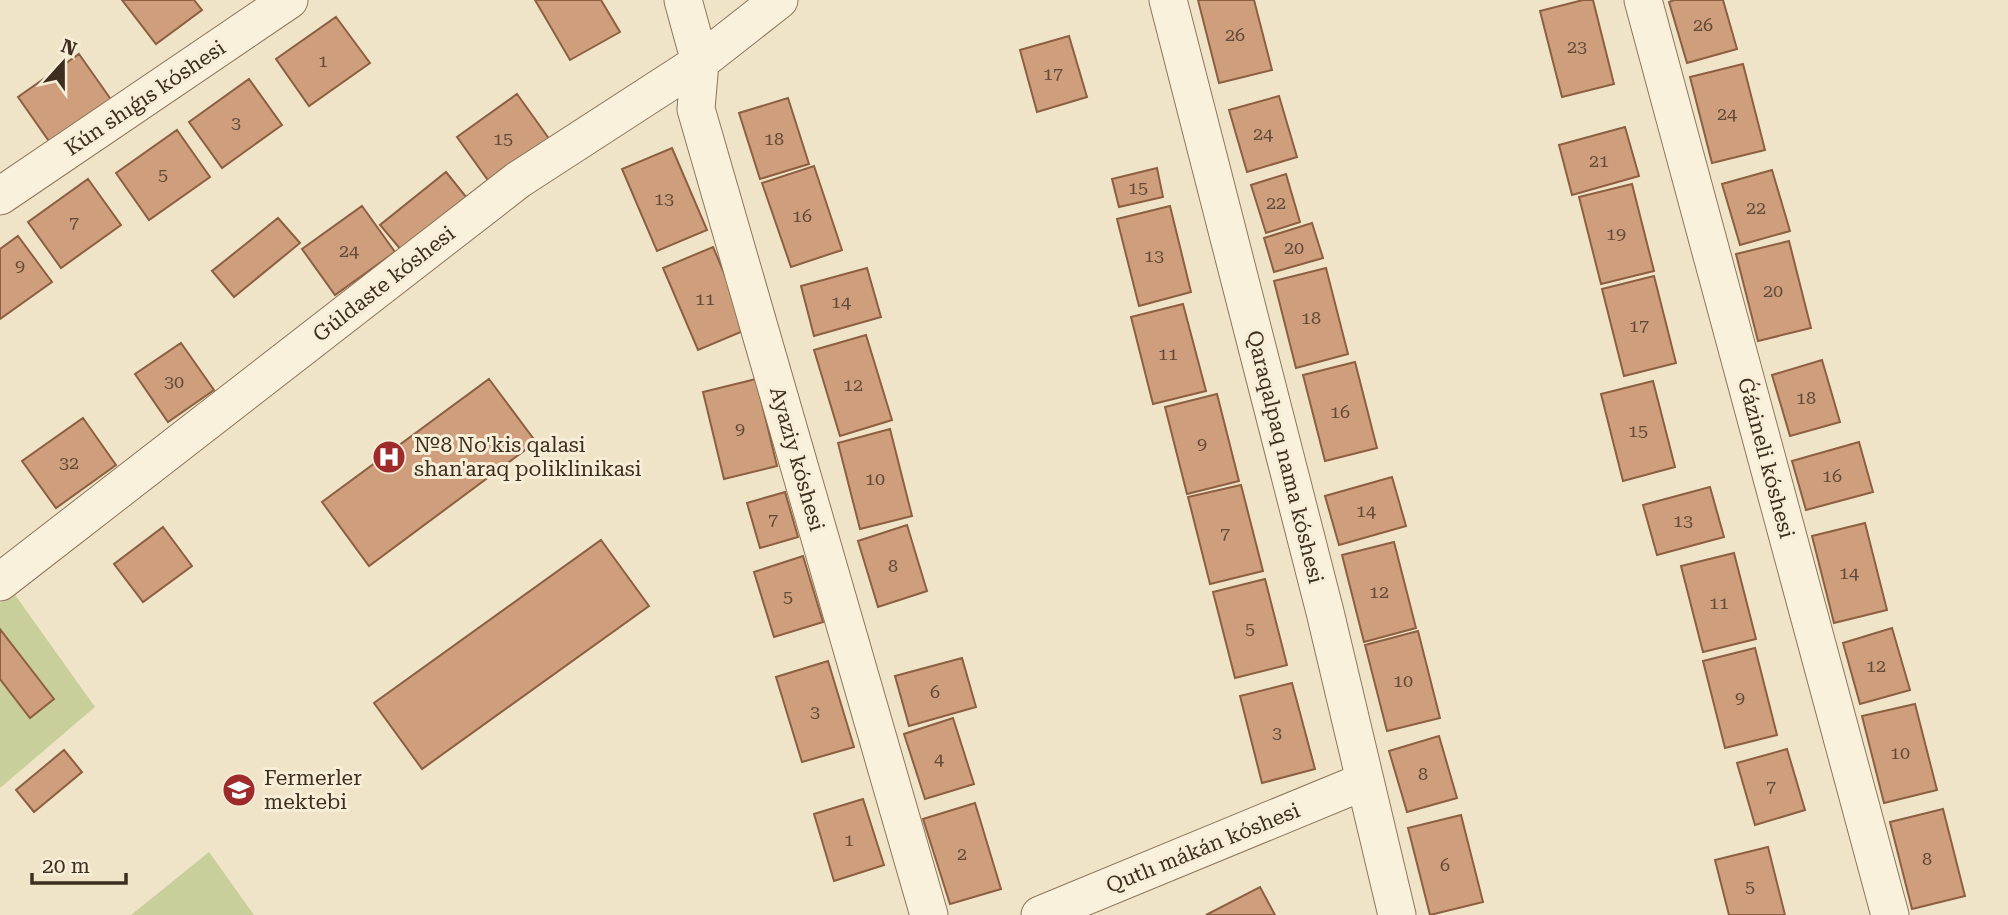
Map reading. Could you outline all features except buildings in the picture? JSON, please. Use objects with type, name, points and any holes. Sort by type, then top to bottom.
[{"type":"street","name":"Kún shıǵıs kóshesi","points":[[0,196],[289,0]]},
{"type":"street","name":"Ayaziy kóshesi","points":[[683,0],[699,62],[696,109],[929,915]]},
{"type":"street","name":"Gúldaste kóshesi","points":[[0,583],[518,180],[699,62],[779,0]]},
{"type":"street","name":"Qaraqalpaq nama kóshesi","points":[[1168,0],[1325,612],[1397,915]]},
{"type":"street","name":"Ǵázineli kóshesi","points":[[1643,0],[1890,915]]},
{"type":"street","name":"Qutlı mákán kóshesi","points":[[1040,915],[1365,782]]},
{"type":"green space","points":[[13,592],[95,707],[0,788],[0,603]]},
{"type":"green space","points":[[209,852],[254,915],[131,915]]},
{"type":"place","name":"№8 No'kis qalasi shan'araq poliklinikasi","points":[[389,457]]},
{"type":"place","name":"Fermerler mektebi","points":[[239,790]]}]
